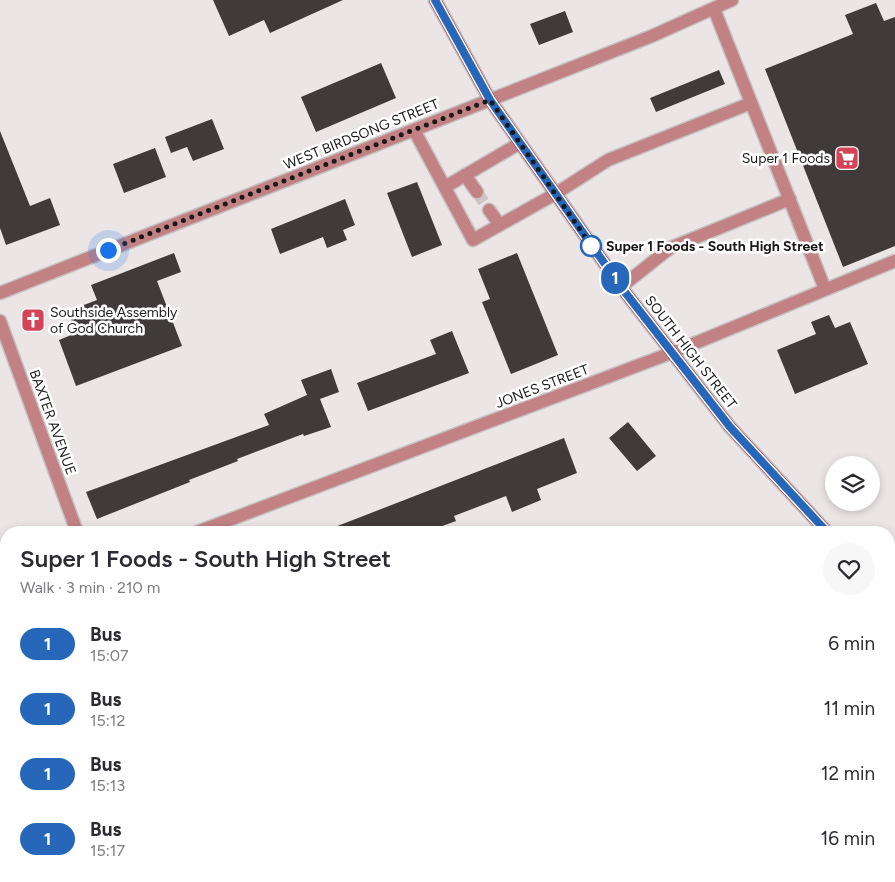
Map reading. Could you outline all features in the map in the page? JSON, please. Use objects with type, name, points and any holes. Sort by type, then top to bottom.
[{"type":"main road","name":"SOUTH HIGH STREET","points":[[435,0],[490,100],[621,287],[730,427],[821,526]]},
{"type":"street","name":"WEST BIRDSONG STREET","points":[[0,293],[652,36],[732,0]]},
{"type":"street","points":[[714,9],[825,289]]},
{"type":"street","points":[[414,130],[473,240],[555,194],[608,160],[751,102]]},
{"type":"street","points":[[445,187],[520,142]]},
{"type":"street","points":[[465,175],[477,192]]},
{"type":"street","points":[[621,287],[670,248],[790,199]]},
{"type":"street","points":[[489,210],[500,225]]},
{"type":"street","name":"JONES STREET","points":[[213,526],[671,353],[895,261]]},
{"type":"street","name":"BAXTER AVENUE","points":[[0,321],[75,526]]},
{"type":"building","points":[[213,0],[343,0],[270,33],[264,20],[229,36]]},
{"type":"building","name":"Super 1 Foods","points":[[876,3],[884,21],[895,17],[895,246],[843,267],[765,69],[853,34],[845,15]]},
{"type":"building","points":[[565,11],[573,32],[539,45],[530,24]]},
{"type":"building","points":[[381,63],[396,98],[316,132],[301,97]]},
{"type":"building","points":[[719,70],[725,84],[656,112],[650,98]]},
{"type":"building","points":[[212,119],[224,149],[193,161],[187,147],[171,153],[165,137]]},
{"type":"building","points":[[0,131],[30,206],[50,198],[60,225],[6,245],[0,228]]},
{"type":"building","points":[[155,148],[166,177],[124,193],[113,164]]},
{"type":"building","points":[[417,182],[442,245],[412,257],[387,193]]},
{"type":"building","points":[[345,199],[355,225],[343,230],[347,240],[327,248],[323,237],[280,254],[271,229]]},
{"type":"building","points":[[174,253],[181,272],[157,281],[182,346],[76,386],[59,340],[76,333],[68,311],[97,300],[91,285]]},
{"type":"building","points":[[517,253],[558,355],[511,374],[482,302],[490,299],[478,269]]},
{"type":"building","points":[[829,315],[835,328],[850,322],[868,364],[795,394],[777,350],[816,334],[811,322]]},
{"type":"building","points":[[452,331],[469,373],[368,411],[357,383],[436,354],[430,340]]},
{"type":"building","points":[[331,369],[339,392],[320,399],[331,427],[304,436],[303,434],[237,459],[238,461],[189,480],[190,482],[97,519],[86,492],[269,425],[264,414],[307,395],[301,380]]},
{"type":"building","points":[[628,422],[656,456],[637,471],[609,438]]},
{"type":"building","points":[[564,438],[577,473],[537,489],[541,500],[512,512],[506,496],[454,516],[456,521],[442,526],[337,526]]},
{"type":"tunnel","points":[[477,192],[489,210]]},
{"type":"bus line","name":"1","points":[[435,0],[490,100],[621,287],[730,427],[821,526]]},
{"type":"place","name":"Super 1 Foods","points":[[847,158]]},
{"type":"place","name":"Super 1 Foods - South High Street","points":[[591,246]]},
{"type":"place","name":"Southside Assembly of God Church","points":[[33,320]]},
{"type":"route","points":[[108,250],[490,100],[595,251],[591,246]]}]
